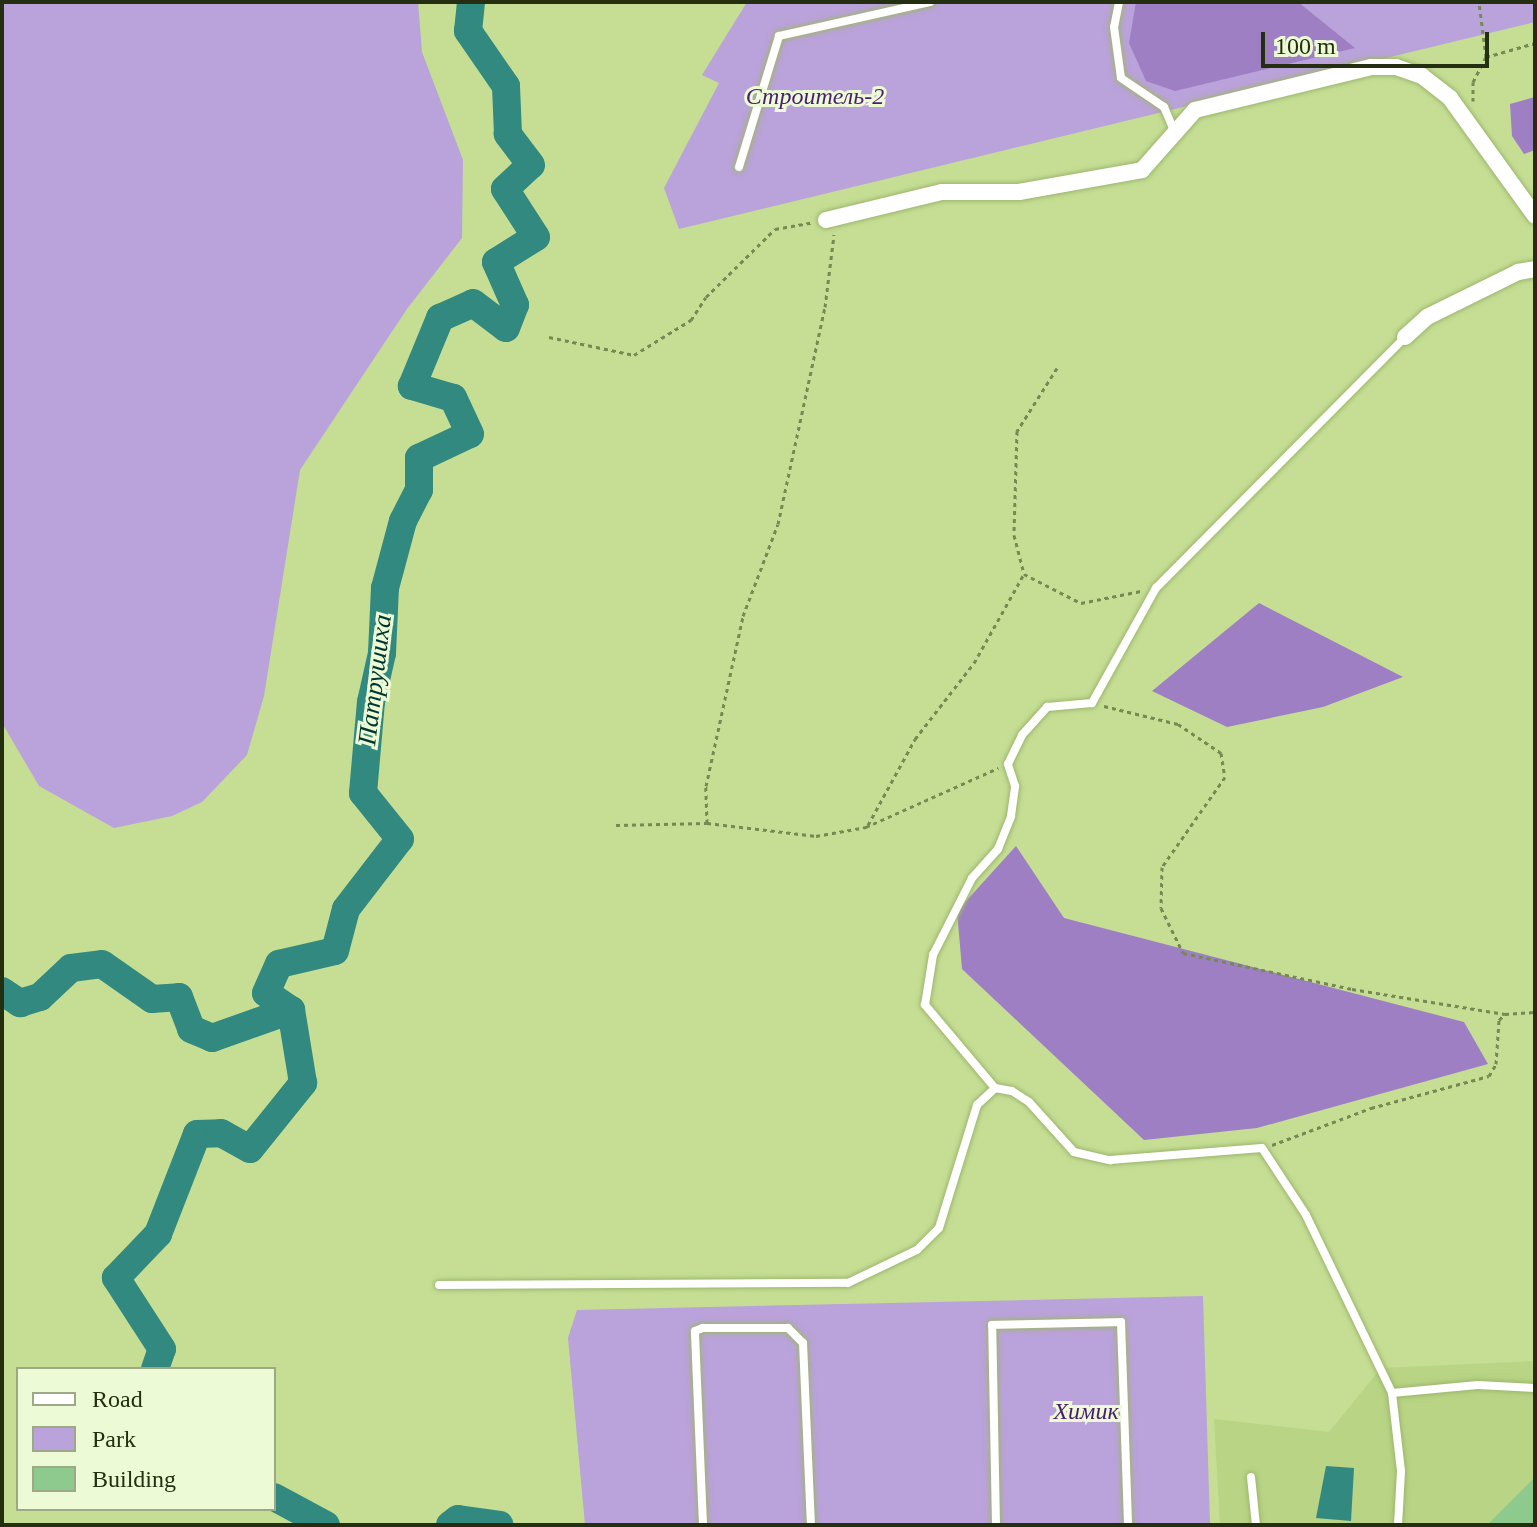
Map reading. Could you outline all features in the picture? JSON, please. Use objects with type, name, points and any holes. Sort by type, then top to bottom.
[{"type":"street","points":[[831,219],[942,192],[1019,192],[1142,170],[1195,110],[1372,67],[1396,67],[1422,76],[1450,98],[1535,216]]},
{"type":"street","points":[[1405,337],[1427,317],[1518,272],[1535,269]]},
{"type":"lane","points":[[739,167],[779,36],[930,2]]},
{"type":"lane","points":[[1119,2],[1114,27],[1121,78],[1164,107],[1175,134]]},
{"type":"lane","points":[[1398,1525],[1401,1471],[1392,1393],[1306,1215],[1262,1148],[1110,1160],[1074,1152],[1029,1102],[1012,1091],[995,1088],[925,1005],[933,955],[972,878],[998,849],[1011,816],[1015,786],[1008,764],[1022,735],[1047,707],[1092,703],[1156,588],[1405,337]]},
{"type":"lane","points":[[439,1285],[848,1283],[917,1250],[939,1228],[977,1105],[995,1088]]},
{"type":"lane","points":[[996,1525],[992,1325],[1121,1322],[1128,1525]]},
{"type":"lane","points":[[703,1525],[695,1331],[703,1328],[788,1328],[803,1343],[811,1525]]},
{"type":"lane","points":[[1392,1393],[1478,1385],[1535,1388]]},
{"type":"lane","points":[[1251,1477],[1256,1525]]},
{"type":"path","points":[[1472,129],[1473,82],[1486,57],[1479,2]]},
{"type":"path","points":[[1486,57],[1535,43]]},
{"type":"path","points":[[549,337],[634,355],[691,320],[706,297],[775,229],[831,219],[825,307],[778,524],[743,616],[706,786],[707,823]]},
{"type":"path","points":[[866,827],[915,739],[974,663],[1024,574],[1014,535],[1017,431],[1057,368]]},
{"type":"path","points":[[1024,574],[1081,603],[1156,588]]},
{"type":"path","points":[[1092,703],[1178,724],[1221,753],[1225,777],[1162,867],[1161,908],[1183,953],[1352,989],[1505,1014],[1535,1012]]},
{"type":"path","points":[[616,825],[707,823],[816,836],[866,827],[1008,764]]},
{"type":"path","points":[[1262,1148],[1371,1108],[1489,1076],[1496,1064],[1499,1020],[1505,1014]]},
{"type":"shaded area","points":[[1136,2],[1298,2],[1355,48],[1175,91],[1146,81],[1129,43]]},
{"type":"shaded area","points":[[1535,97],[1535,150],[1524,154],[1512,136],[1510,104]]},
{"type":"shaded area","points":[[1259,603],[1403,677],[1323,707],[1227,727],[1152,691]]},
{"type":"shaded area","points":[[1016,846],[1064,918],[1464,1022],[1488,1064],[1257,1128],[1144,1140],[962,969],[957,911]]},
{"type":"shaded area","points":[[1535,1361],[1535,1525],[1220,1525],[1214,1419],[1329,1432],[1381,1368]]},
{"type":"green space","points":[[2,2],[418,2],[422,52],[463,160],[462,238],[407,309],[300,470],[264,696],[247,755],[202,802],[172,816],[114,828],[39,786],[2,723]]},
{"type":"green space","name":"Строитель-2","points":[[747,2],[1535,2],[1535,22],[679,229],[664,188],[719,83],[702,75]]},
{"type":"green space","name":"Химик","points":[[1203,1296],[1210,1525],[585,1525],[568,1338],[577,1310]]},
{"type":"water","points":[[1326,1466],[1354,1468],[1351,1521],[1316,1518]]},
{"type":"building","points":[[1535,1477],[1535,1525],[1487,1525]]},
{"type":"waterway","name":"Патрушиха","points":[[156,1367],[162,1349],[116,1278],[158,1234],[197,1134],[221,1133],[250,1149],[303,1083],[291,1010],[266,993],[279,964],[335,951],[346,909],[400,839],[363,793],[371,702],[382,653],[385,588],[403,521],[419,490],[419,458],[470,434],[453,398],[412,386],[440,318],[473,303],[506,328],[515,305],[496,262],[536,237],[505,189],[531,165],[508,134],[506,86],[468,31],[471,2]]},
{"type":"waterway","points":[[2,991],[20,1003],[40,997],[71,968],[102,964],[152,999],[179,997],[191,1029],[212,1038],[291,1010]]},
{"type":"waterway","name":"Патрушиха","points":[[276,1498],[326,1525]]},
{"type":"waterway","name":"Патрушиха","points":[[450,1525],[458,1519],[500,1525]]}]
